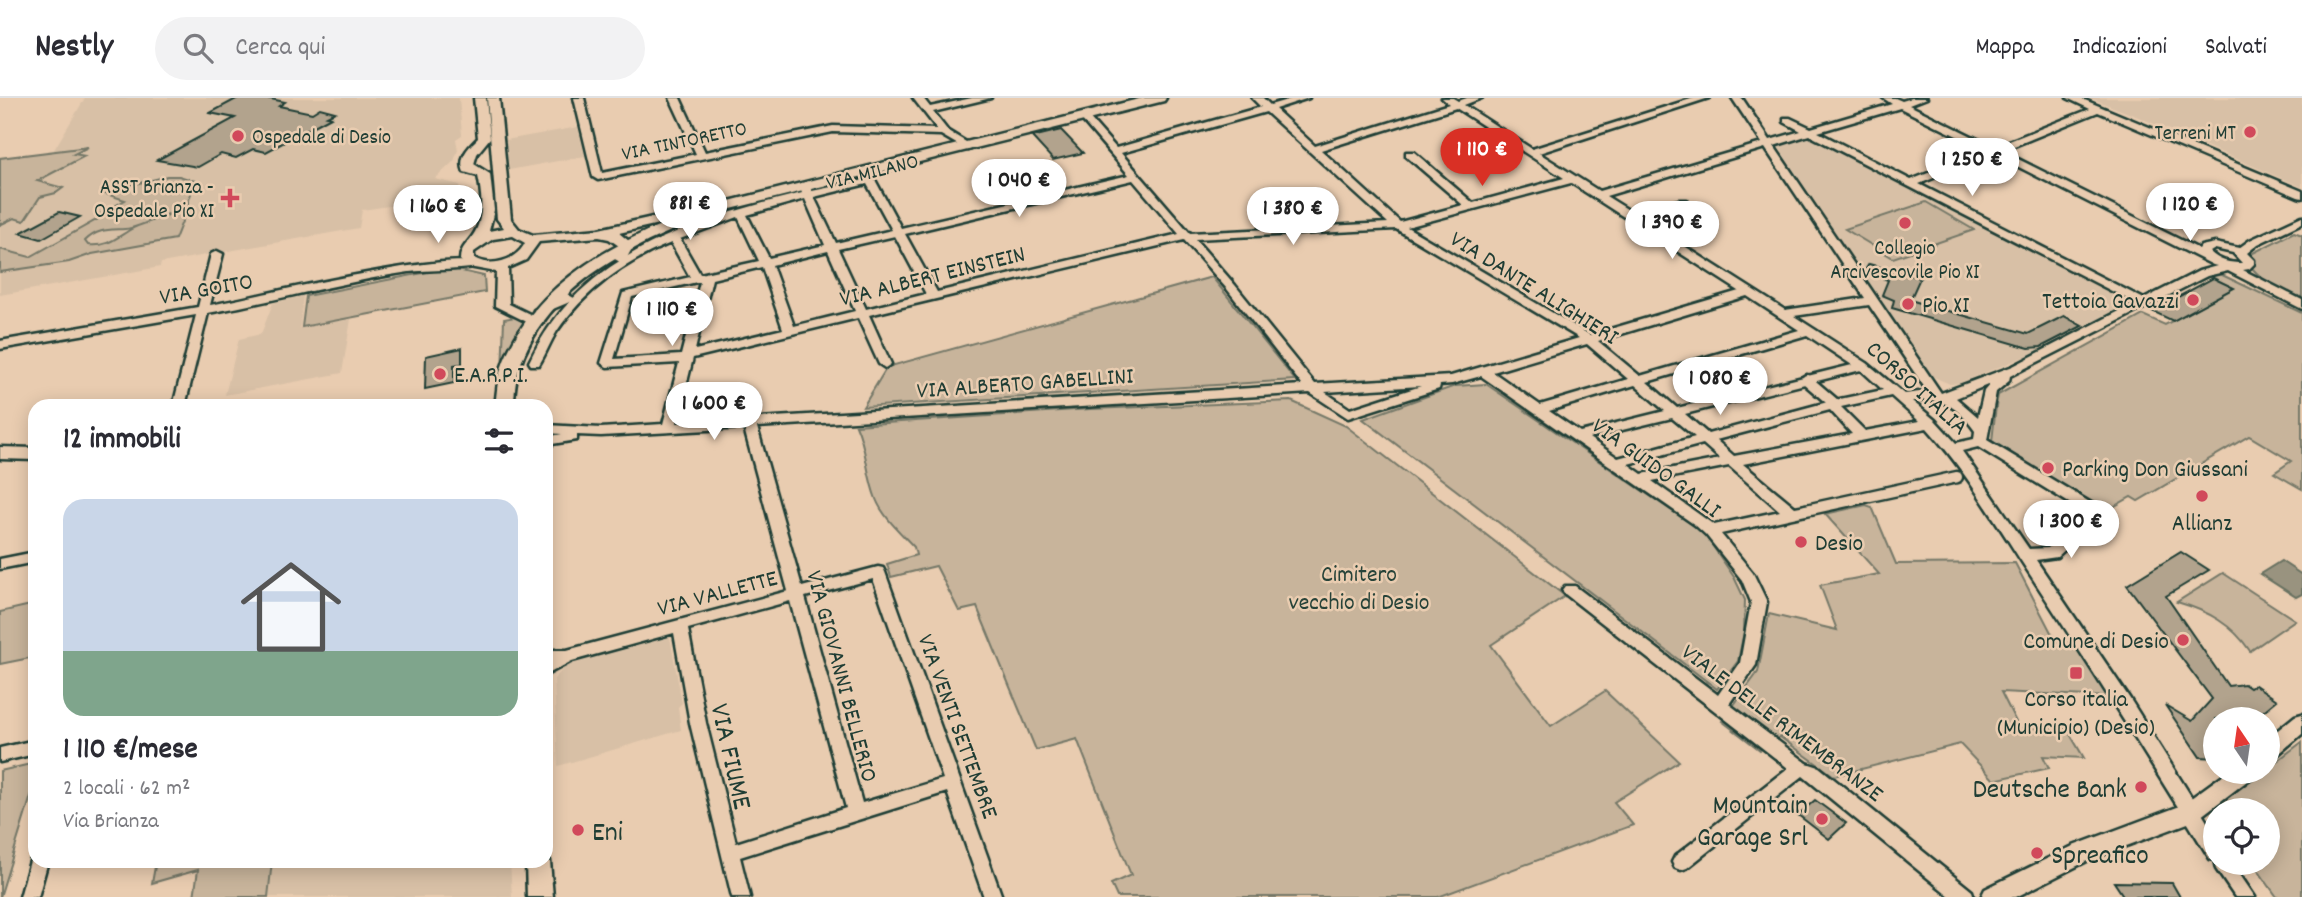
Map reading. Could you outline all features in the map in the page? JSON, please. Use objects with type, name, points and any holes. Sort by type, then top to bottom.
[{"type":"main road","name":"VIA MILANO","points":[[505,399],[511,368],[540,315],[587,271],[677,221],[714,209],[745,207],[806,192],[945,152],[1159,98]]},
{"type":"main road","name":"VIA MILANO","points":[[517,399],[523,363],[540,328],[567,298],[624,251]]},
{"type":"main road","points":[[0,453],[28,454]]},
{"type":"main road","points":[[538,868],[540,897]]},
{"type":"street","points":[[480,98],[484,138],[467,160],[470,169],[484,174],[486,228],[471,246],[467,260],[477,265],[497,266],[525,254],[532,243],[530,239],[514,232],[504,219],[493,98]]},
{"type":"street","name":"VIA TINTORETTO","points":[[579,98],[598,177],[834,129],[945,132]]},
{"type":"street","points":[[676,98],[702,156]]},
{"type":"street","points":[[918,98],[945,132],[967,147]]},
{"type":"street","points":[[927,110],[986,98]]},
{"type":"street","name":"VIA DANTE ALIGHIERI","points":[[1257,98],[1398,226],[1590,340],[1704,439],[1799,511]]},
{"type":"street","points":[[1114,152],[1304,98]]},
{"type":"street","points":[[1315,149],[1452,101],[1477,98]]},
{"type":"street","points":[[1532,152],[1704,98]]},
{"type":"street","points":[[1737,98],[1872,301],[1941,395],[1982,437],[2106,519],[2066,541],[2052,553],[2025,555]]},
{"type":"street","points":[[1888,98],[2302,305]]},
{"type":"street","points":[[1598,195],[1922,98]]},
{"type":"street","points":[[2073,98],[2302,195]]},
{"type":"street","name":"CORSO ITALIA","points":[[1452,101],[1863,366],[1930,423],[1953,448],[2124,704],[2203,834]]},
{"type":"street","points":[[1910,184],[2098,109]]},
{"type":"street","points":[[1084,117],[1133,177],[1231,287],[1310,387]]},
{"type":"street","points":[[1787,120],[2143,303]]},
{"type":"street","points":[[945,132],[945,152]]},
{"type":"street","points":[[472,152],[499,153]]},
{"type":"street","points":[[1410,154],[1472,207]]},
{"type":"street","points":[[702,278],[1133,177]]},
{"type":"street","name":"VIA ALBERT EINSTEIN","points":[[702,278],[627,295],[607,363],[687,357],[1186,236],[1398,226],[1573,179]]},
{"type":"street","points":[[885,364],[806,192],[870,180],[933,296]]},
{"type":"street","points":[[1634,218],[1683,202]]},
{"type":"street","points":[[535,362],[553,328],[606,274],[638,253],[745,207],[790,331]]},
{"type":"street","name":"VIA MILANO","points":[[530,239],[599,233],[704,209],[745,207]]},
{"type":"street","points":[[2240,253],[2254,242],[2301,219]]},
{"type":"street","points":[[471,246],[494,234],[514,232]]},
{"type":"street","name":"VIA MILANO","points":[[599,233],[613,235],[624,251]]},
{"type":"street","points":[[669,427],[687,357],[702,278],[673,237]]},
{"type":"street","points":[[1616,463],[1835,404],[1896,395],[1941,395],[2017,369],[2217,262],[2227,248],[2254,242]]},
{"type":"street","name":"VIA GOITO","points":[[420,268],[471,246]]},
{"type":"street","points":[[2227,248],[2240,253],[2248,260],[2245,267]]},
{"type":"street","points":[[181,399],[218,254]]},
{"type":"street","points":[[2217,262],[2245,267],[2256,281]]},
{"type":"street","name":"VIA GOITO","points":[[0,345],[204,310],[420,268],[477,265]]},
{"type":"street","points":[[497,266],[503,271],[502,306],[540,315]]},
{"type":"street","name":"VIA ALBERTO GABELLINI","points":[[1310,387],[1348,414],[1452,380],[1749,292]]},
{"type":"street","name":"VIA MILANO","points":[[540,315],[567,298]]},
{"type":"street","points":[[1784,314],[1872,301]]},
{"type":"street","points":[[1537,410],[1808,331]]},
{"type":"street","points":[[1577,437],[1863,366]]},
{"type":"street","points":[[1982,437],[1990,391],[2017,369]]},
{"type":"street","name":"VIA GUIDO GALLI","points":[[1484,372],[1712,531],[1748,578],[1759,602],[1748,666],[1720,704]]},
{"type":"street","name":"VIA ALBERTO GABELLINI","points":[[553,441],[601,432],[669,427],[1452,380]]},
{"type":"street","points":[[1807,380],[1835,404],[1835,408],[1862,436]]},
{"type":"street","name":"VIA GIOVANNI BELLERIO","points":[[729,853],[856,812],[750,423]]},
{"type":"street","points":[[1640,479],[1930,423]]},
{"type":"street","name":"VIA ALBERTO GABELLINI","points":[[553,429],[601,432]]},
{"type":"street","points":[[1953,448],[1982,437]]},
{"type":"street","points":[[1712,531],[1957,477]]},
{"type":"street","points":[[0,564],[28,558]]},
{"type":"street","name":"VIA VALLETTE","points":[[553,664],[568,656],[878,572]]},
{"type":"street","name":"VIA VENTI SETTEMBRE","points":[[878,572],[993,897]]},
{"type":"street","name":"VIALE DELLE RIMEMBRANZE","points":[[1570,590],[1801,768],[1813,772],[1965,897]]},
{"type":"street","name":"VIA FIUME","points":[[680,626],[698,723],[741,897]]},
{"type":"street","name":"VIA VALLETTE","points":[[553,656],[568,656]]},
{"type":"street","points":[[2280,741],[2302,722]]},
{"type":"street","points":[[0,755],[28,749]]},
{"type":"street","points":[[1681,862],[1801,768]]},
{"type":"street","points":[[856,812],[953,783]]},
{"type":"street","points":[[1993,897],[2081,853],[2188,813],[2227,784]]},
{"type":"street","points":[[29,897],[37,868]]},
{"type":"street","points":[[2230,875],[2246,897]]},
{"type":"shaded area","name":"ASST Brianza - Ospedale Pio XI","points":[[85,98],[459,98],[462,135],[456,139],[458,150],[454,161],[435,179],[460,185],[461,206],[395,217],[396,205],[362,210],[359,228],[0,295],[0,191],[52,153]]},
{"type":"shaded area","points":[[2090,98],[2302,98],[2302,187],[2136,116]]},
{"type":"shaded area","points":[[578,127],[585,156],[509,170],[506,140]]},
{"type":"shaded area","name":"Collegio Arcivescovile Pio XI","points":[[1810,136],[2133,301],[2036,352],[1960,383],[1950,384],[1936,378],[1930,374],[1777,145]]},
{"type":"shaded area","points":[[303,296],[300,328],[351,319],[342,373],[225,395],[239,339],[261,334],[273,303]]},
{"type":"shaded area","points":[[2281,561],[2302,575],[2302,594],[2296,597],[2260,574]]},
{"type":"shaded area","points":[[670,637],[682,703],[678,707],[681,730],[558,766],[554,679],[567,665]]},
{"type":"shaded area","points":[[271,868],[510,868],[512,897],[268,897]]},
{"type":"green space","points":[[88,147],[74,154],[85,156],[37,181],[63,188],[56,193],[40,197],[24,221],[14,218],[0,225],[0,158]]},
{"type":"green space","points":[[167,176],[179,176],[195,181],[187,206],[158,218],[187,209],[175,239],[92,254],[69,262],[0,272],[0,249],[30,257],[105,215],[101,214],[125,200],[106,194],[114,190]],"holes":[[[137,226],[105,244],[88,245],[85,241],[99,232]]]},
{"type":"green space","points":[[1926,202],[1974,230],[1893,258],[1845,229]]},
{"type":"green space","points":[[2294,232],[2302,235],[2302,297],[2281,290],[2262,278],[2251,267],[2253,262],[2249,255]]},
{"type":"green space","points":[[448,268],[484,276],[485,292],[302,327],[306,296]]},
{"type":"green space","points":[[2218,273],[2302,313],[2302,489],[2274,473],[2291,461],[2249,436],[2138,501],[2131,497],[2104,512],[1992,441],[1998,395],[2143,315],[2165,325],[2233,288],[2206,275]]},
{"type":"green space","points":[[1212,277],[1295,380],[863,407],[887,367]]},
{"type":"green space","points":[[515,317],[527,320],[528,327],[502,374],[504,319]]},
{"type":"green space","points":[[1486,384],[1703,532],[1734,577],[1745,600],[1744,632],[1738,661],[1717,689],[1363,419],[1455,386]]},
{"type":"green space","name":"Cimitero vecchio di Desio","points":[[1291,401],[1346,426],[1565,596],[1491,645],[1551,726],[1605,691],[1679,761],[1614,802],[1633,825],[1438,897],[1117,897],[1111,884],[1131,875],[1077,739],[1036,750],[977,607],[959,611],[936,566],[891,577],[887,564],[916,555],[914,547],[879,506],[856,425],[1090,409]]},
{"type":"green space","points":[[1866,505],[1872,507],[1896,564],[2015,563],[2056,642],[2072,642],[2109,697],[2001,692],[2019,728],[2067,729],[2084,758],[2043,756],[2049,768],[1994,780],[1960,744],[1834,776],[1780,737],[1760,750],[1722,721],[1758,672],[1769,614],[1837,630],[1820,585],[1879,574],[1825,514]]},
{"type":"green space","points":[[2223,573],[2295,620],[2250,651],[2227,626],[2199,610],[2177,602]]},
{"type":"green space","points":[[28,606],[28,658],[0,664],[0,612]]},
{"type":"green space","points":[[2302,742],[2302,897],[2277,897],[2261,875],[2280,875],[2280,798],[2227,798],[2246,784],[2280,784],[2280,759]]},
{"type":"green space","points":[[28,765],[28,806],[0,897],[0,771]]},
{"type":"green space","points":[[155,868],[271,868],[268,897],[194,897],[198,870],[152,883]]},
{"type":"building","points":[[238,98],[266,98],[285,102],[279,106],[312,113],[320,108],[335,112],[327,116],[331,117],[266,152],[253,149],[236,158],[221,154],[198,167],[157,160],[235,118],[210,113]]},
{"type":"building","points":[[1061,130],[1083,153],[1053,160],[1032,137]]},
{"type":"building","points":[[59,212],[80,217],[41,239],[20,233]]},
{"type":"building","name":"Pio XI","points":[[1869,264],[1920,278],[1910,300],[2028,334],[2064,316],[2082,326],[2041,347],[2029,348],[1892,308],[1894,300],[1882,295],[1888,280],[1864,272]]},
{"type":"building","name":"Tettoia Gavazzi","points":[[2213,278],[2234,288],[2173,321],[2152,311]]},
{"type":"building","name":"E.A.R.P.I.","points":[[462,348],[462,364],[454,365],[454,383],[425,389],[426,356]]},
{"type":"building","name":"Comune di Desio","points":[[2181,552],[2209,570],[2166,596],[2228,686],[2244,684],[2250,688],[2255,685],[2277,700],[2269,707],[2205,707],[2212,699],[2127,585]]},
{"type":"building","name":"Comune di Desio","points":[[2165,705],[2192,721],[2203,709],[2203,757],[2200,757]]},
{"type":"building","name":"Mountain Garage Srl","points":[[1815,800],[1846,823],[1829,839],[1798,815]]},
{"type":"building","points":[[2114,882],[2172,883],[2180,897],[2124,897]]},
{"type":"place","name":"Terreni MT","points":[[2250,132]]},
{"type":"place","name":"Ospedale di Desio","points":[[238,136]]},
{"type":"place","name":"ASST Brianza - Ospedale Pio XI","points":[[230,198]]},
{"type":"place","name":"Collegio Arcivescovile Pio XI","points":[[1905,223]]},
{"type":"place","name":"Tettoia Gavazzi","points":[[2193,300]]},
{"type":"place","name":"Pio XI","points":[[1908,304]]},
{"type":"place","name":"E.A.R.P.I.","points":[[440,374]]},
{"type":"place","name":"Parking Don Giussani","points":[[2048,468]]},
{"type":"place","name":"Allianz","points":[[2202,496]]},
{"type":"place","name":"Desio","points":[[1801,542]]},
{"type":"place","name":"Comune di Desio","points":[[2183,640]]},
{"type":"place","name":"Corso italia (Municipio) (Desio)","points":[[2076,673]]},
{"type":"place","name":"Deutsche Bank","points":[[2141,787]]},
{"type":"place","name":"Mountain Garage Srl","points":[[1822,819]]},
{"type":"place","name":"Eni","points":[[578,830]]},
{"type":"place","name":"Spreafico","points":[[2037,853]]}]
